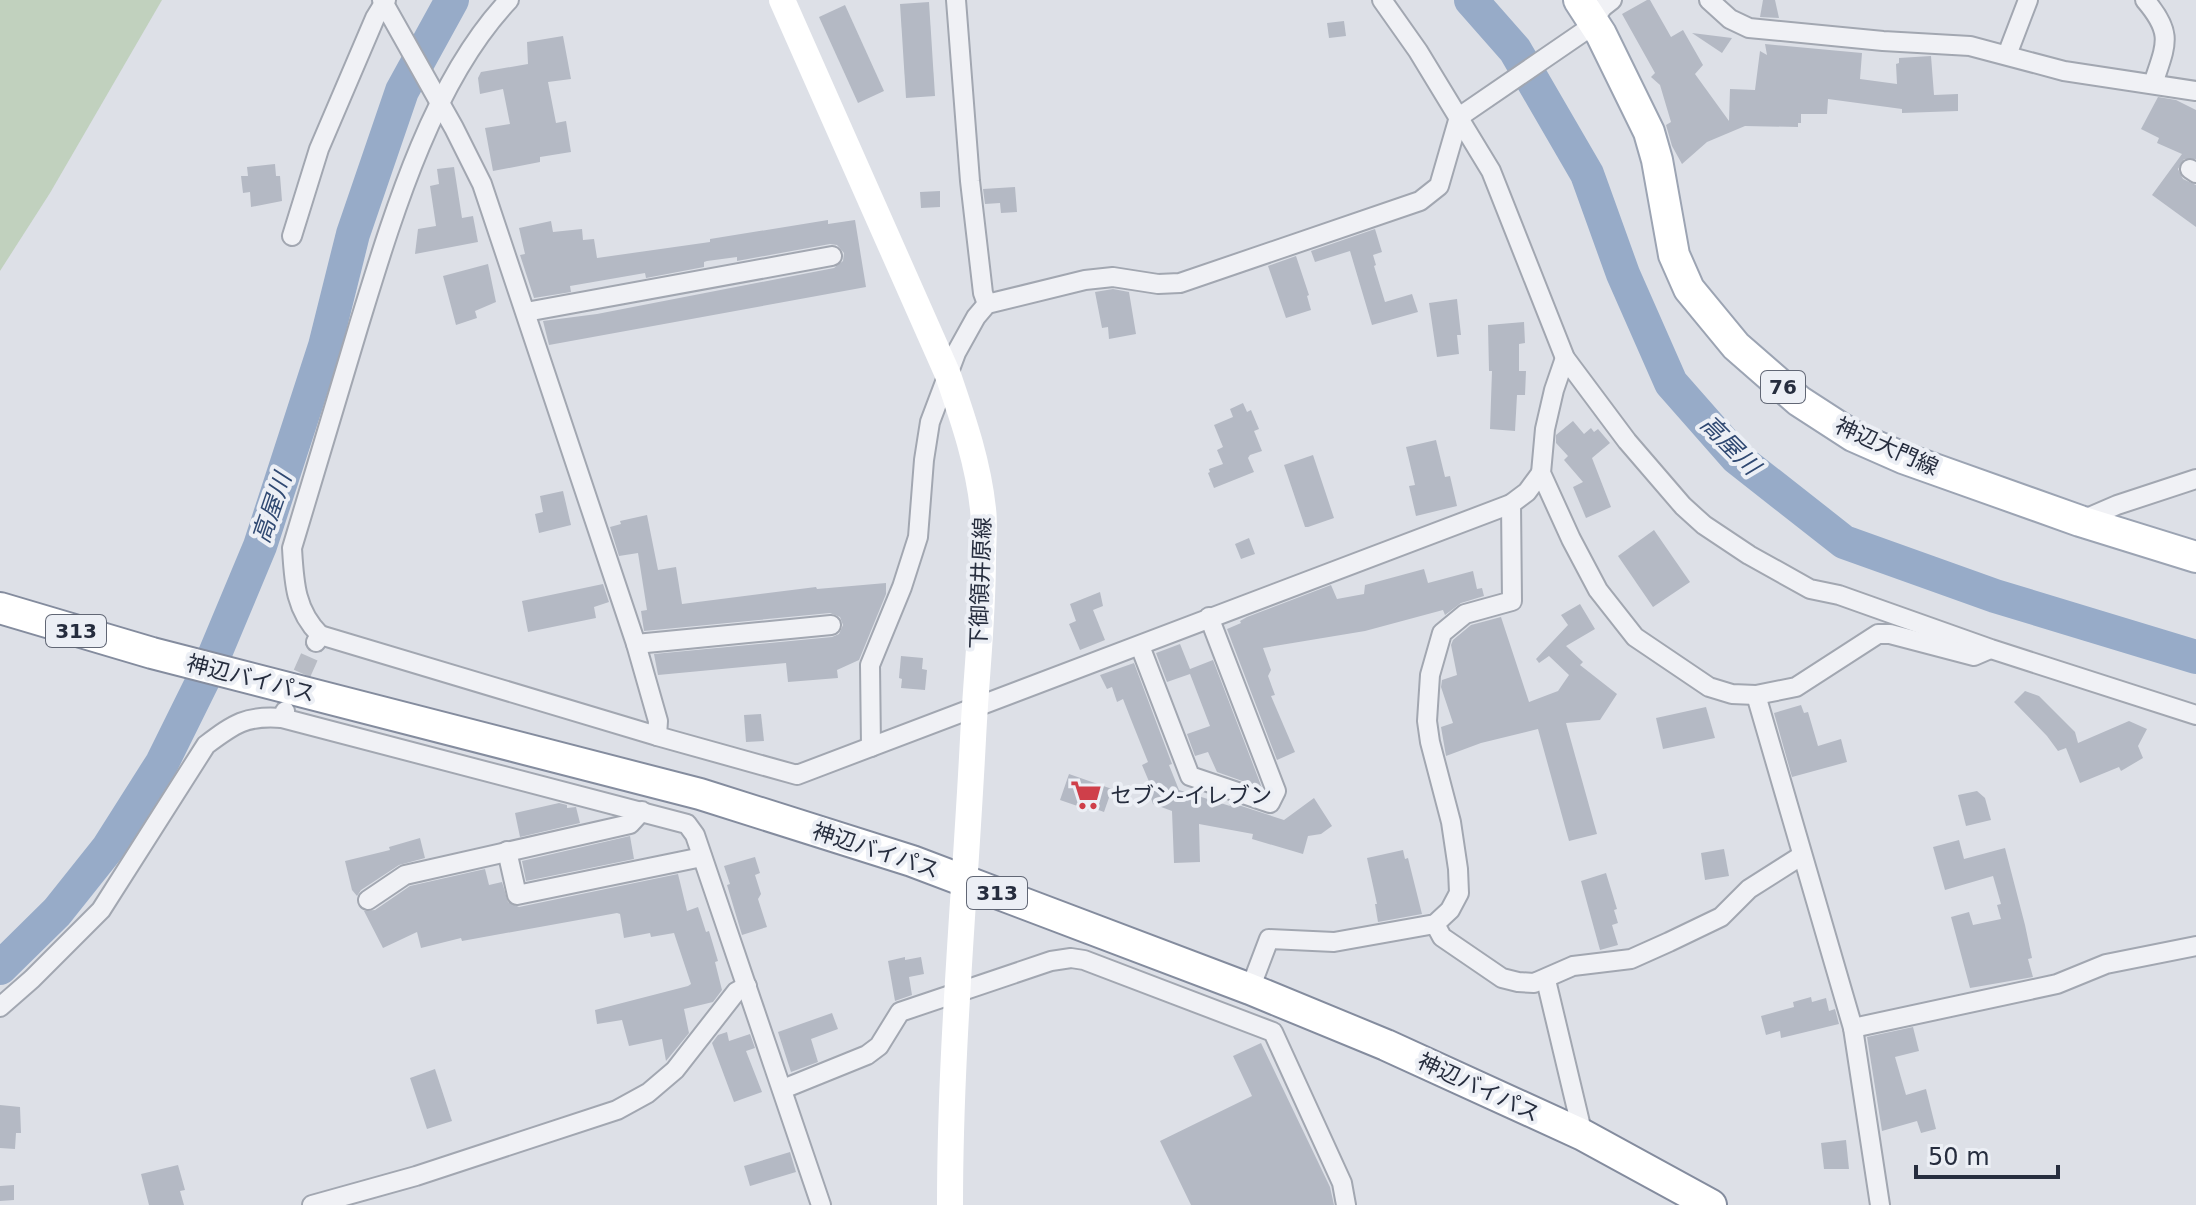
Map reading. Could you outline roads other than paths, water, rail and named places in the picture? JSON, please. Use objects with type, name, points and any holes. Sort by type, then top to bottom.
[{"type":"main road","name":"下御領井原線","points":[[782,0],[948,375],[970,439],[983,510],[983,600],[956,993],[950,1205]]},
{"type":"main road","name":"神辺大門線","points":[[1592,13],[1649,132],[1674,255],[1689,289],[1736,346],[1799,401],[1853,436],[1903,458],[2080,521],[2196,557]]},
{"type":"main road","name":"神辺バイパス","points":[[0,608],[152,653],[700,794],[965,880],[1250,989],[1386,1045],[1583,1135],[1711,1205]]},
{"type":"street","points":[[509,0],[466,54],[438,101],[420,144],[382,249],[292,548],[294,585],[300,607],[318,639],[797,775],[1511,504],[1527,492],[1541,473]]},
{"type":"street","points":[[956,0],[973,221],[987,304]]},
{"type":"street","points":[[1382,0],[1461,115],[1491,171],[1565,358],[1627,441],[1683,506],[1704,525],[1749,555],[1810,589],[1839,595],[1991,649],[2196,715]]},
{"type":"street","points":[[1709,0],[1730,19],[1749,28],[1970,46],[2064,71],[2196,91]]},
{"type":"street","points":[[2007,55],[2028,0]]},
{"type":"street","points":[[2145,0],[2160,18],[2166,35],[2153,84]]},
{"type":"street","points":[[292,236],[319,149],[375,18],[385,4],[482,184],[636,644],[658,721],[657,736]]},
{"type":"street","points":[[871,747],[870,665],[902,587],[918,537],[930,422],[969,329],[987,304],[1085,280],[1113,277],[1158,284],[1180,283],[1420,201],[1439,186],[1461,115],[1592,13]]},
{"type":"street","points":[[526,312],[832,256]]},
{"type":"street","points":[[1565,358],[1545,429],[1541,473],[1598,590],[1635,637],[1709,687],[1732,694],[1756,695],[1796,687],[1878,634],[1890,634],[1974,656],[1991,649]]},
{"type":"street","points":[[2080,521],[2117,505],[2196,479]]},
{"type":"street","points":[[1250,989],[1269,939],[1334,942],[1435,924],[1450,910],[1459,893],[1451,822],[1427,721],[1430,675],[1442,633],[1465,614],[1512,601],[1511,504]]},
{"type":"street","points":[[1140,646],[1190,776],[1270,803],[1276,791],[1209,617]]},
{"type":"street","points":[[636,644],[831,625]]},
{"type":"street","points":[[1756,695],[1853,1028],[1880,1205]]},
{"type":"street","points":[[0,1007],[101,910],[206,745],[229,727],[250,718],[284,715],[687,824],[695,835],[821,1205]]},
{"type":"street","points":[[368,900],[405,875],[630,824],[642,811]]},
{"type":"street","points":[[507,851],[517,895],[702,857]]},
{"type":"street","points":[[1435,924],[1442,937],[1502,978],[1518,982],[1546,980],[1573,966],[1631,959],[1682,936],[1721,917],[1749,889],[1801,856]]},
{"type":"street","points":[[1853,1028],[2057,984],[2106,964],[2196,946]]},
{"type":"street","points":[[783,1089],[867,1055],[879,1046],[900,1012],[1051,961],[1084,960],[1273,1032],[1342,1183],[1346,1205]]},
{"type":"street","points":[[1173,993],[1182,963]]},
{"type":"street","points":[[1546,980],[1583,1135]]},
{"type":"street","points":[[312,1205],[416,1176],[617,1110],[648,1093],[675,1070],[736,992],[747,986]]},
{"type":"waterway","name":"高屋川","points":[[0,968],[57,912],[108,848],[162,763],[209,668],[260,546],[325,346],[353,234],[402,91],[452,0]]},
{"type":"waterway","name":"高屋川","points":[[1471,0],[1515,50],[1587,174],[1623,274],[1671,383],[1737,458],[1844,542],[1995,596],[2196,657]]},
{"type":"tunnel","points":[[291,698],[316,642]]},
{"type":"place","name":"セブン-イレブン","points":[[1086,795]]}]
